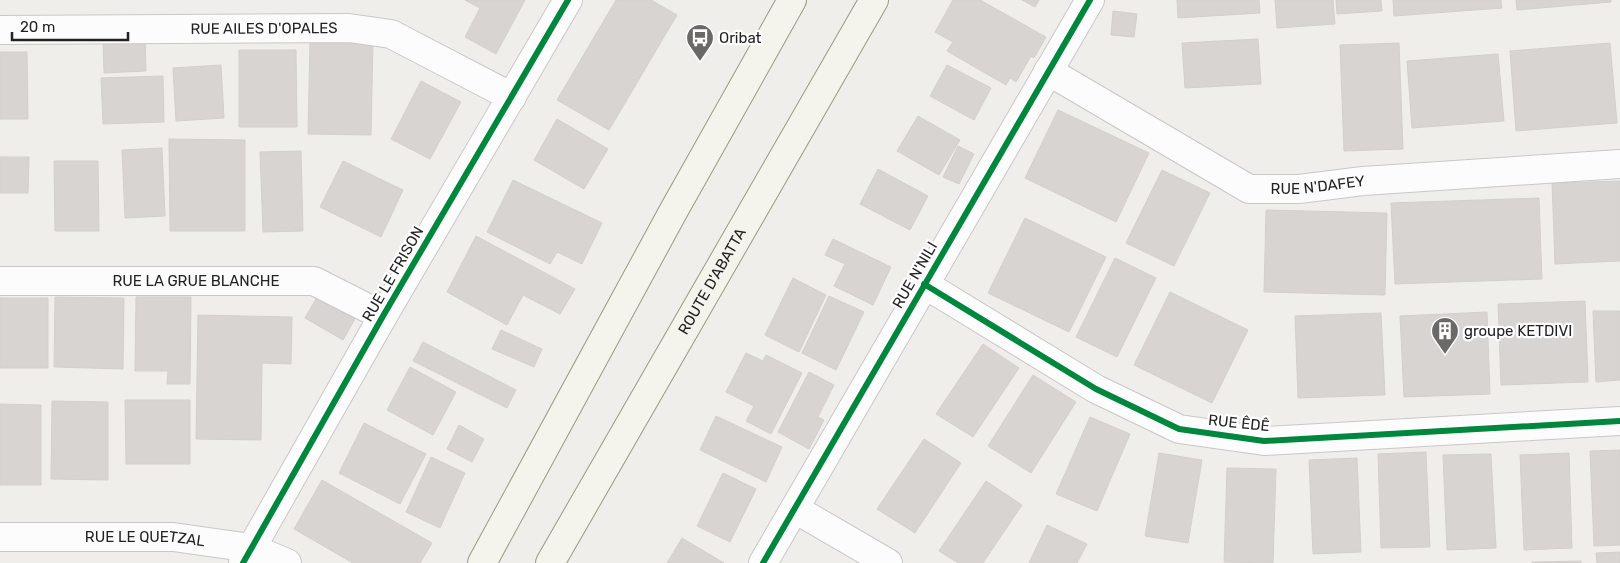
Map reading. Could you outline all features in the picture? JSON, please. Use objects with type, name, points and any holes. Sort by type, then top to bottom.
[{"type":"street","name":"RUE LE FRISON","points":[[247,556],[383,316],[568,0]]},
{"type":"street","points":[[482,563],[674,210],[792,0]]},
{"type":"street","name":"ROUTE D'ABATTA","points":[[550,563],[874,0]]},
{"type":"street","name":"RUE N'NILI","points":[[763,563],[1090,0]]},
{"type":"street","name":"RUE AILES D'OPALES","points":[[0,30],[349,28],[391,34],[512,97]]},
{"type":"street","name":"RUE N'DAFEY","points":[[1048,71],[1249,189],[1299,189],[1363,182],[1620,164]]},
{"type":"street","name":"RUE LA GRUE BLANCHE","points":[[0,281],[314,281],[383,316]]},
{"type":"street","name":"RUE ÊDÊ","points":[[924,284],[1096,389],[1179,429],[1264,441],[1620,421]]},
{"type":"street","points":[[795,509],[888,563]]},
{"type":"street","name":"RUE LE QUETZAL","points":[[0,536],[173,537],[247,556],[287,563]]},
{"type":"building","points":[[465,0],[525,0],[496,54],[465,37],[480,8]]},
{"type":"building","points":[[616,0],[651,0],[677,15],[609,130],[557,100]]},
{"type":"building","points":[[953,0],[980,0],[1046,37],[1034,58],[1031,56],[1016,82],[1010,78],[1006,85],[947,51],[953,42],[935,32]]},
{"type":"building","points":[[1022,0],[1039,0],[1035,7]]},
{"type":"building","points":[[1177,0],[1259,0],[1260,13],[1178,18]]},
{"type":"building","points":[[1275,0],[1333,0],[1335,24],[1277,28]]},
{"type":"building","points":[[1336,0],[1381,0],[1382,11],[1337,14]]},
{"type":"building","points":[[1393,0],[1501,0],[1502,8],[1394,16]]},
{"type":"building","points":[[1516,0],[1611,0],[1611,2],[1517,10]]},
{"type":"building","points":[[1113,11],[1137,14],[1134,37],[1111,35]]},
{"type":"building","points":[[145,39],[146,71],[104,73],[103,41]]},
{"type":"building","points":[[1258,39],[1261,84],[1185,88],[1182,43]]},
{"type":"building","points":[[310,41],[373,42],[371,135],[308,134]]},
{"type":"building","points":[[1399,43],[1403,149],[1344,151],[1340,45]]},
{"type":"building","points":[[1610,43],[1617,123],[1516,131],[1510,51]]},
{"type":"building","points":[[239,50],[296,50],[297,127],[239,127]]},
{"type":"building","points":[[0,52],[27,52],[28,119],[0,119]]},
{"type":"building","points":[[1498,54],[1504,121],[1412,128],[1407,61]]},
{"type":"building","points":[[221,65],[224,118],[176,121],[173,68]]},
{"type":"building","points":[[947,65],[991,88],[974,120],[930,96]]},
{"type":"building","points":[[163,76],[164,122],[103,124],[101,78]]},
{"type":"building","points":[[421,81],[461,102],[430,159],[391,139]]},
{"type":"building","points":[[1058,110],[1149,153],[1116,222],[1025,178]]},
{"type":"building","points":[[918,116],[960,140],[939,175],[897,151]]},
{"type":"building","points":[[557,119],[608,149],[584,189],[534,160]]},
{"type":"building","points":[[169,139],[245,140],[245,231],[170,231]]},
{"type":"building","points":[[958,146],[974,154],[959,184],[943,177]]},
{"type":"building","points":[[162,148],[165,216],[125,218],[122,150]]},
{"type":"building","points":[[301,151],[303,231],[263,232],[260,152]]},
{"type":"building","points":[[0,157],[29,157],[28,193],[0,193]]},
{"type":"building","points":[[54,161],[98,161],[99,231],[55,231]]},
{"type":"building","points":[[343,161],[403,190],[381,237],[320,207]]},
{"type":"building","points":[[878,169],[928,196],[910,230],[860,204]]},
{"type":"building","points":[[1162,170],[1210,193],[1174,266],[1126,243]]},
{"type":"building","points":[[513,180],[602,223],[582,264],[557,252],[550,264],[487,232]]},
{"type":"building","points":[[1620,181],[1620,261],[1555,264],[1552,183]]},
{"type":"building","points":[[1539,198],[1542,279],[1395,284],[1391,203]]},
{"type":"building","points":[[1266,210],[1387,213],[1385,295],[1264,292]]},
{"type":"building","points":[[1025,218],[1106,257],[1069,332],[988,293]]},
{"type":"building","points":[[476,236],[575,289],[560,314],[523,295],[507,325],[447,292]]},
{"type":"building","points":[[833,239],[891,267],[873,305],[834,286],[845,264],[825,255]]},
{"type":"building","points":[[1115,258],[1156,278],[1117,357],[1076,337]]},
{"type":"building","points":[[793,278],[826,295],[799,352],[765,335]]},
{"type":"building","points":[[1170,292],[1248,330],[1212,403],[1134,365]]},
{"type":"building","points":[[318,295],[356,317],[343,340],[305,318]]},
{"type":"building","points":[[829,296],[864,312],[836,370],[802,353]]},
{"type":"building","points":[[55,297],[124,298],[123,369],[54,367]]},
{"type":"building","points":[[136,297],[191,297],[190,384],[167,384],[168,371],[135,371]]},
{"type":"building","points":[[0,298],[48,298],[48,368],[0,368]]},
{"type":"building","points":[[1585,301],[1588,382],[1501,385],[1498,304]]},
{"type":"building","points":[[1593,311],[1620,311],[1620,380],[1596,382]]},
{"type":"building","name":"groupe KETDIVI","points":[[1487,312],[1490,394],[1404,397],[1400,316]]},
{"type":"building","points":[[1381,313],[1385,395],[1298,398],[1295,316]]},
{"type":"building","points":[[198,315],[292,317],[291,364],[262,363],[261,440],[196,439]]},
{"type":"building","points":[[501,330],[542,349],[534,367],[492,349]]},
{"type":"building","points":[[423,342],[516,390],[507,408],[413,361]]},
{"type":"building","points":[[983,344],[1019,368],[973,437],[936,414]]},
{"type":"building","points":[[746,353],[763,361],[766,355],[802,373],[771,434],[746,421],[754,406],[726,392]]},
{"type":"building","points":[[410,367],[456,392],[433,435],[387,410]]},
{"type":"building","points":[[809,372],[834,385],[818,417],[824,420],[809,449],[778,432]]},
{"type":"building","points":[[1033,375],[1076,402],[1031,473],[988,446]]},
{"type":"building","points":[[125,400],[190,400],[190,464],[126,464]]},
{"type":"building","points":[[52,401],[108,402],[108,480],[51,479]]},
{"type":"building","points":[[0,404],[41,405],[41,485],[0,485]]},
{"type":"building","points":[[716,416],[782,447],[766,482],[700,450]]},
{"type":"building","points":[[1090,417],[1130,434],[1097,511],[1056,494]]},
{"type":"building","points":[[364,423],[426,454],[400,504],[339,473]]},
{"type":"building","points":[[459,425],[484,439],[472,462],[447,449]]},
{"type":"building","points":[[924,439],[961,463],[915,533],[877,509]]},
{"type":"building","points":[[1620,450],[1620,545],[1594,546],[1590,451]]},
{"type":"building","points":[[1426,452],[1430,547],[1381,548],[1378,454]]},
{"type":"building","points":[[1159,453],[1202,460],[1188,543],[1145,536]]},
{"type":"building","points":[[1569,453],[1572,548],[1524,550],[1520,455]]},
{"type":"building","points":[[1491,454],[1496,548],[1447,550],[1443,455]]},
{"type":"building","points":[[431,457],[465,473],[440,528],[406,512]]},
{"type":"building","points":[[1357,458],[1361,552],[1313,554],[1309,460]]},
{"type":"building","points":[[1227,468],[1276,469],[1273,563],[1224,562]]},
{"type":"building","points":[[723,473],[756,489],[730,542],[697,526]]},
{"type":"building","points":[[322,480],[432,543],[420,563],[353,563],[294,529]]},
{"type":"building","points":[[986,481],[1022,505],[983,563],[958,563],[939,551]]},
{"type":"building","points":[[1047,525],[1087,544],[1077,563],[1029,563]]},
{"type":"building","points":[[682,538],[724,563],[667,563]]},
{"type":"building","points":[[1620,552],[1620,563],[1597,563],[1596,553]]},
{"type":"building","points":[[1581,561],[1581,563],[1532,563],[1532,562]]},
{"type":"cycle path","points":[[243,563],[383,316],[568,0]]},
{"type":"cycle path","points":[[763,563],[1090,0]]},
{"type":"cycle path","points":[[924,284],[1096,389],[1179,429],[1264,441],[1620,421]]},
{"type":"place","name":"Oribat","points":[[700,62]]},
{"type":"place","name":"groupe KETDIVI","points":[[1445,355]]}]
